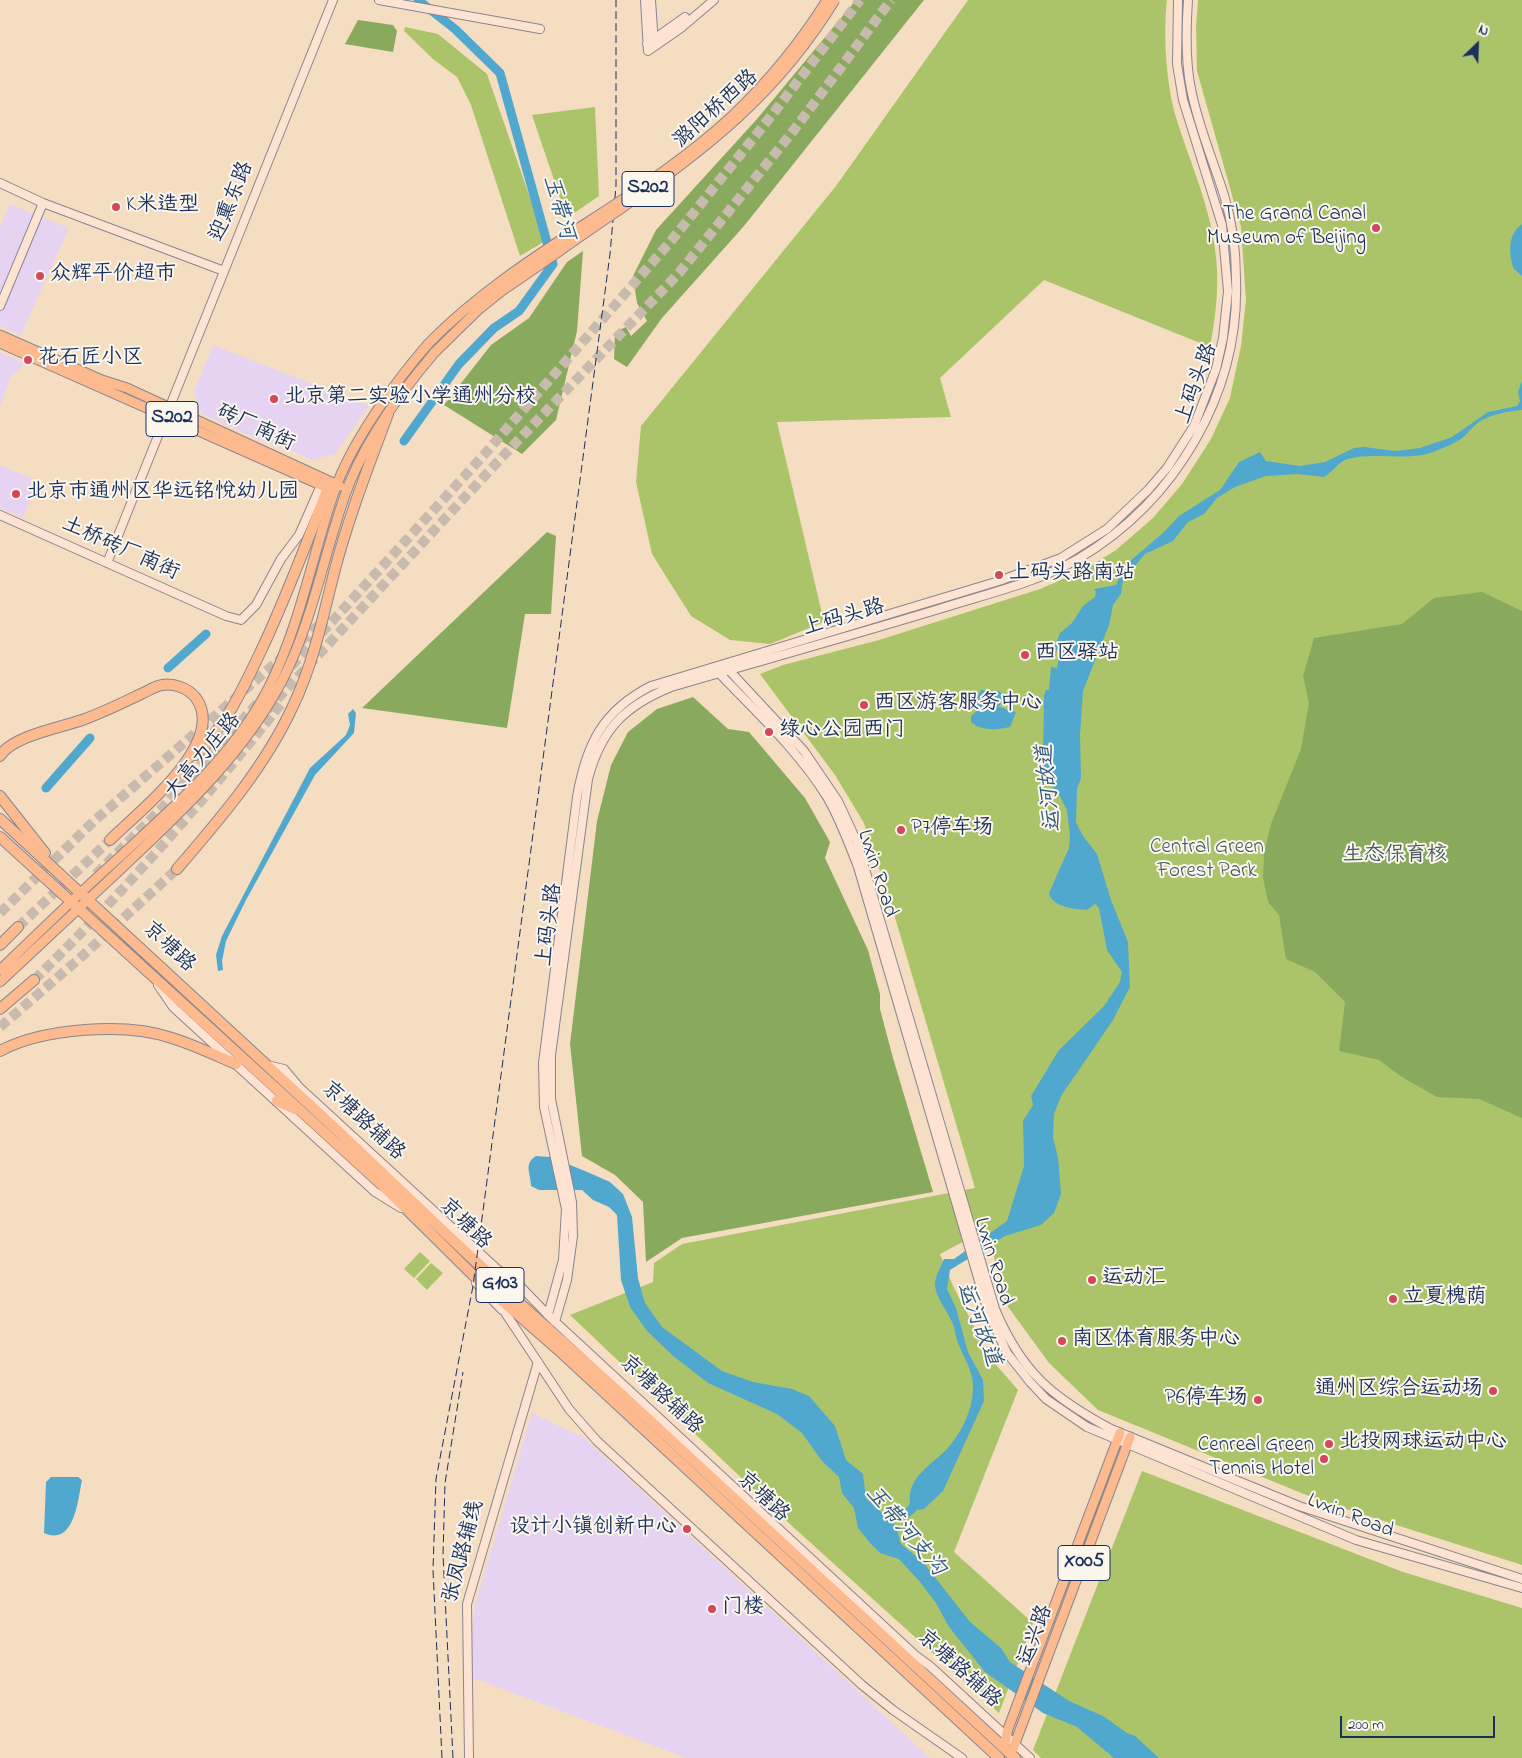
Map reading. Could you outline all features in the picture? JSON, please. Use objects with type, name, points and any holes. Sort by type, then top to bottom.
[{"type":"highway","points":[[176,869],[236,798],[293,707],[316,648],[335,568],[388,414]]},
{"type":"highway","points":[[110,840],[205,744],[237,700],[272,628],[330,487]]},
{"type":"highway","points":[[0,756],[9,746],[23,739],[83,720],[161,685],[171,684],[191,693],[200,707],[203,720],[198,742],[177,774]]},
{"type":"highway","points":[[0,796],[64,878]]},
{"type":"highway","name":"京塘路","points":[[0,819],[266,1064],[523,1307],[627,1399],[1010,1752]]},
{"type":"highway","name":"京塘路","points":[[0,837],[302,1112],[412,1214],[466,1268],[999,1758]]},
{"type":"highway","points":[[0,945],[18,927]]},
{"type":"highway","points":[[0,1009],[34,980]]},
{"type":"highway","points":[[0,1051],[25,1040],[54,1032],[128,1030],[172,1037],[236,1064]]},
{"type":"highway","points":[[277,1101],[302,1112]]},
{"type":"main road","name":"迎熏东路","points":[[107,563],[333,0]]},
{"type":"main road","points":[[379,0],[540,30]]},
{"type":"main road","points":[[645,0],[650,45]]},
{"type":"main road","points":[[650,45],[651,0]]},
{"type":"main road","points":[[650,45],[706,0]]},
{"type":"main road","points":[[650,45],[714,0]]},
{"type":"main road","name":"潞阳桥西路","points":[[330,487],[395,385],[428,344],[450,322],[496,283],[654,176],[730,118],[766,82],[827,0]]},
{"type":"main road","name":"潞阳桥西路","points":[[388,414],[436,352],[478,310],[503,290],[691,159],[735,123],[771,86],[798,54],[835,0]]},
{"type":"main road","name":"上码头路","points":[[716,670],[722,663],[858,625],[1031,570],[1061,558],[1107,529],[1130,509],[1168,468],[1194,426],[1204,403],[1223,338],[1228,291],[1222,225],[1183,100],[1177,64],[1178,0]]},
{"type":"main road","name":"上码头路","points":[[548,1315],[563,1260],[566,1209],[544,1106],[543,1063],[551,1027],[581,774],[590,746],[603,724],[626,701],[651,686],[758,662],[1037,578],[1089,552],[1142,510],[1177,469],[1196,440],[1213,405],[1232,340],[1236,308],[1236,279],[1232,234],[1225,198],[1191,89],[1187,51],[1188,0]]},
{"type":"main road","points":[[0,183],[43,203],[224,272]]},
{"type":"main road","points":[[0,306],[43,203]]},
{"type":"main road","name":"砖厂南街","points":[[0,335],[330,487],[358,497]]},
{"type":"main road","name":"砖厂南街","points":[[0,343],[168,412],[330,487]]},
{"type":"main road","name":"S202","points":[[346,492],[371,442],[388,414]]},
{"type":"main road","name":"土桥砖厂南街","points":[[0,515],[234,620],[241,620],[248,615],[281,560],[330,487]]},
{"type":"main road","name":"大高力庄路","points":[[84,896],[202,779],[227,749],[268,688],[293,630],[330,487]]},
{"type":"main road","name":"大高力庄路","points":[[0,970],[206,787],[252,730],[271,700],[292,659],[346,492]]},
{"type":"main road","points":[[1084,544],[1084,548],[1089,552]]},
{"type":"main road","points":[[1031,570],[1036,572],[1037,578]]},
{"type":"main road","points":[[756,653],[756,660],[758,662]]},
{"type":"main road","name":"Lvxin Road","points":[[722,663],[804,751],[838,801],[857,842],[986,1278],[1003,1328],[1026,1365],[1044,1386],[1084,1416],[1119,1437]]},
{"type":"main road","name":"Lvxin Road","points":[[716,670],[812,775],[827,798],[848,842],[858,867],[988,1312],[997,1333],[1019,1369],[1046,1399],[1087,1427],[1119,1437],[1327,1516],[1522,1579]]},
{"type":"main road","name":"大高力庄路","points":[[0,982],[75,904]]},
{"type":"main road","name":"京塘路辅路","points":[[148,971],[173,1007],[375,1192],[412,1214]]},
{"type":"main road","name":"上码头路","points":[[551,1027],[550,1073],[552,1099],[572,1202],[573,1236],[567,1280],[554,1322]]},
{"type":"main road","name":"京塘路辅路","points":[[266,1064],[284,1070],[300,1088],[496,1268],[521,1287],[554,1322],[1006,1737]]},
{"type":"main road","points":[[466,1268],[479,1286],[506,1314],[569,1409],[597,1441],[862,1685],[893,1710],[962,1758]]},
{"type":"main road","points":[[500,1298],[506,1314]]},
{"type":"main road","name":"张凤路辅线","points":[[469,1758],[467,1604],[538,1362]]},
{"type":"main road","name":"运兴路","points":[[1010,1752],[1006,1737],[1013,1716],[1119,1437]]},
{"type":"main road","name":"Lvxin Road","points":[[1129,1441],[1356,1540],[1522,1588]]},
{"type":"main road","name":"运兴路","points":[[1010,1752],[1030,1706],[1129,1441]]},
{"type":"main road","points":[[1013,1716],[1018,1721],[1025,1719]]},
{"type":"main road","points":[[1010,1752],[1030,1758]]},
{"type":"main road","name":"X005","points":[[999,1758],[1010,1752]]},
{"type":"shaded area","points":[[10,204],[69,228],[21,335],[0,326],[0,227]]},
{"type":"shaded area","name":"北京第二实验小学通州分校","points":[[213,345],[369,406],[335,454],[312,460],[287,448],[267,443],[202,414],[194,392]]},
{"type":"shaded area","points":[[0,352],[25,363],[11,376],[0,406]]},
{"type":"shaded area","name":"北京市通州区华远铭悦幼儿园","points":[[0,465],[38,481],[23,518],[0,508]]},
{"type":"shaded area","name":"设计小镇创新中心","points":[[532,1413],[584,1438],[930,1758],[687,1758],[473,1678],[472,1638],[475,1605]]},
{"type":"green space","points":[[856,0],[924,0],[744,226],[662,318],[627,367],[614,359],[615,332],[626,327],[631,336],[647,321],[637,303],[633,276],[656,230],[757,119]]},
{"type":"green space","points":[[968,0],[1167,0],[1165,27],[1169,87],[1180,131],[1208,214],[1215,249],[1217,298],[1210,347],[1044,280],[940,378],[951,417],[777,422],[824,622],[770,644],[730,640],[691,616],[652,554],[636,482],[641,426],[836,186]]},
{"type":"green space","name":"Central Green Forest Park","points":[[1198,0],[1522,0],[1522,1565],[1321,1501],[1098,1410],[1049,1363],[1006,1304],[987,1229],[940,1254],[953,1286],[991,1359],[1018,1390],[954,1552],[1033,1623],[999,1713],[792,1526],[570,1315],[653,1282],[654,1263],[682,1244],[975,1188],[894,914],[864,823],[835,775],[760,674],[783,665],[879,640],[1040,589],[1084,570],[1116,550],[1153,518],[1182,484],[1211,439],[1230,398],[1241,346],[1246,300],[1241,227],[1197,71],[1196,27]]},
{"type":"green space","points":[[358,20],[393,25],[397,31],[393,52],[345,44]]},
{"type":"green space","points":[[405,27],[438,34],[487,74],[545,241],[520,256],[471,105],[457,77],[433,59],[404,31]]},
{"type":"green space","points":[[595,107],[599,196],[567,218],[532,115]]},
{"type":"green space","points":[[583,251],[577,331],[556,420],[522,454],[444,405],[491,345],[529,318],[567,262]]},
{"type":"green space","points":[[547,532],[556,536],[551,614],[525,614],[507,728],[362,708]]},
{"type":"green space","name":"生态保育核","points":[[1482,592],[1522,611],[1522,1118],[1479,1099],[1437,1097],[1402,1077],[1379,1060],[1339,1051],[1345,1002],[1315,972],[1286,959],[1279,915],[1268,902],[1263,878],[1264,853],[1271,824],[1301,749],[1309,703],[1303,676],[1314,638],[1402,624],[1434,598]]},
{"type":"green space","points":[[693,697],[728,729],[749,732],[805,798],[830,842],[825,858],[868,950],[880,994],[880,1009],[893,1058],[933,1192],[682,1238],[646,1262],[643,1202],[615,1175],[582,1156],[570,1044],[597,821],[611,765],[628,732],[657,709]]},
{"type":"green space","points":[[420,1252],[430,1261],[414,1278],[404,1269]]},
{"type":"green space","points":[[431,1263],[443,1273],[427,1290],[416,1279]]},
{"type":"green space","points":[[1142,1471],[1403,1572],[1522,1608],[1522,1758],[1041,1758],[1033,1750]]},
{"type":"water","points":[[1522,224],[1522,276],[1514,269],[1510,244],[1517,228]]},
{"type":"water","points":[[1522,381],[1522,410],[1501,413],[1482,420],[1462,438],[1438,450],[1416,456],[1359,457],[1345,460],[1324,477],[1298,474],[1266,476],[1235,487],[1217,498],[1204,514],[1188,522],[1173,541],[1145,554],[1123,580],[1121,594],[1113,605],[1109,625],[1083,691],[1080,735],[1081,778],[1077,789],[1076,822],[1083,836],[1097,854],[1111,900],[1128,942],[1130,987],[1113,1020],[1061,1096],[1054,1114],[1053,1138],[1058,1157],[1061,1194],[1054,1213],[1041,1225],[1005,1236],[950,1270],[947,1289],[956,1308],[968,1352],[983,1380],[984,1401],[943,1491],[924,1509],[918,1510],[910,1501],[910,1492],[913,1485],[923,1471],[948,1448],[958,1435],[969,1412],[973,1386],[973,1380],[957,1340],[953,1324],[937,1294],[935,1281],[937,1275],[944,1259],[954,1259],[1007,1221],[1024,1166],[1023,1121],[1033,1105],[1031,1096],[1059,1050],[1104,1006],[1120,982],[1122,972],[1107,950],[1099,908],[1095,904],[1087,910],[1064,906],[1054,901],[1049,893],[1069,848],[1070,835],[1067,810],[1057,791],[1047,782],[1043,762],[1044,695],[1046,690],[1049,690],[1051,667],[1057,668],[1060,652],[1054,649],[1060,633],[1072,623],[1083,606],[1095,597],[1096,592],[1094,589],[1116,585],[1123,569],[1129,562],[1164,532],[1179,516],[1220,490],[1239,462],[1260,452],[1266,461],[1300,466],[1325,462],[1354,448],[1364,447],[1395,451],[1420,448],[1452,437],[1488,412],[1517,406],[1520,401],[1518,392]]},
{"type":"water","points":[[981,690],[999,691],[1004,695],[999,707],[1016,712],[1010,727],[1000,729],[984,728],[971,722],[971,716],[979,709],[975,700]]},
{"type":"water","points":[[353,709],[356,713],[354,733],[315,775],[246,900],[226,941],[222,961],[223,970],[218,971],[216,955],[222,936],[310,768],[346,735],[350,725],[348,714]]},
{"type":"water","points":[[536,1156],[550,1157],[585,1171],[610,1182],[623,1194],[632,1217],[638,1278],[642,1293],[645,1303],[662,1327],[722,1371],[753,1382],[792,1389],[809,1396],[835,1426],[846,1460],[863,1474],[866,1498],[896,1526],[901,1544],[923,1562],[970,1622],[1001,1648],[1010,1662],[1069,1701],[1103,1716],[1127,1733],[1135,1736],[1159,1758],[1114,1758],[1077,1727],[1043,1713],[985,1672],[949,1627],[936,1603],[920,1582],[899,1559],[880,1553],[858,1528],[854,1508],[842,1493],[839,1477],[822,1461],[802,1433],[777,1414],[708,1383],[672,1355],[647,1331],[630,1307],[621,1280],[617,1215],[609,1207],[593,1200],[582,1190],[539,1190],[531,1186],[529,1166],[532,1159]]},
{"type":"water","points":[[51,1477],[78,1477],[82,1480],[76,1508],[69,1527],[62,1533],[54,1535],[44,1533],[46,1482]]},
{"type":"waterway","name":"玉带河","points":[[404,441],[459,364],[494,328],[519,311],[553,264],[500,73],[455,29],[418,0]]},
{"type":"waterway","name":"玉带河","points":[[168,668],[206,634]]},
{"type":"waterway","name":"玉带河","points":[[46,788],[90,738]]},
{"type":"waterway","name":"运河故道","points":[[903,1516],[912,1509],[918,1494]]},
{"type":"tunnel","points":[[96,874],[161,809],[482,457],[671,241],[772,115],[860,0]]},
{"type":"tunnel","points":[[267,710],[505,454],[679,273],[794,130],[891,0]]},
{"type":"tunnel","points":[[0,913],[93,822],[325,620]]},
{"type":"tunnel","points":[[34,980],[162,846],[281,704]]},
{"type":"tunnel","points":[[18,927],[110,840]]},
{"type":"tunnel","points":[[100,883],[128,854]]},
{"type":"tunnel","points":[[0,1027],[79,959],[177,869]]},
{"type":"railway","points":[[442,1758],[433,1570],[436,1479],[473,1286],[610,254],[616,186],[616,0]]},
{"type":"railway","points":[[453,1758],[443,1555],[445,1483],[463,1372]]},
{"type":"place","name":"K米造型","points":[[116,207]]},
{"type":"place","name":"The Grand Canal Museum of Beijing","points":[[1376,228]]},
{"type":"place","name":"众辉平价超市","points":[[40,276]]},
{"type":"place","name":"花石匠小区","points":[[28,360]]},
{"type":"place","name":"北京第二实验小学通州分校","points":[[274,399]]},
{"type":"place","name":"北京市通州区华远铭悦幼儿园","points":[[16,494]]},
{"type":"place","name":"上码头路南站","points":[[999,575]]},
{"type":"place","name":"西区驿站","points":[[1025,655]]},
{"type":"place","name":"西区游客服务中心","points":[[864,705]]},
{"type":"place","name":"绿心公园西门","points":[[769,732]]},
{"type":"place","name":"P7停车场","points":[[901,830]]},
{"type":"place","name":"运动汇","points":[[1092,1280]]},
{"type":"place","name":"立夏槐荫","points":[[1393,1299]]},
{"type":"place","name":"南区体育服务中心","points":[[1062,1341]]},
{"type":"place","name":"通州区综合运动场","points":[[1493,1391]]},
{"type":"place","name":"P6停车场","points":[[1258,1400]]},
{"type":"place","name":"北投网球运动中心","points":[[1329,1444]]},
{"type":"place","name":"Cenreal Green Tennis Hotel","points":[[1324,1459]]},
{"type":"place","name":"设计小镇创新中心","points":[[687,1529]]},
{"type":"place","name":"门楼","points":[[712,1609]]},
{"type":"water label","name":"玉带河支沟","points":[[904,1532]]}]
